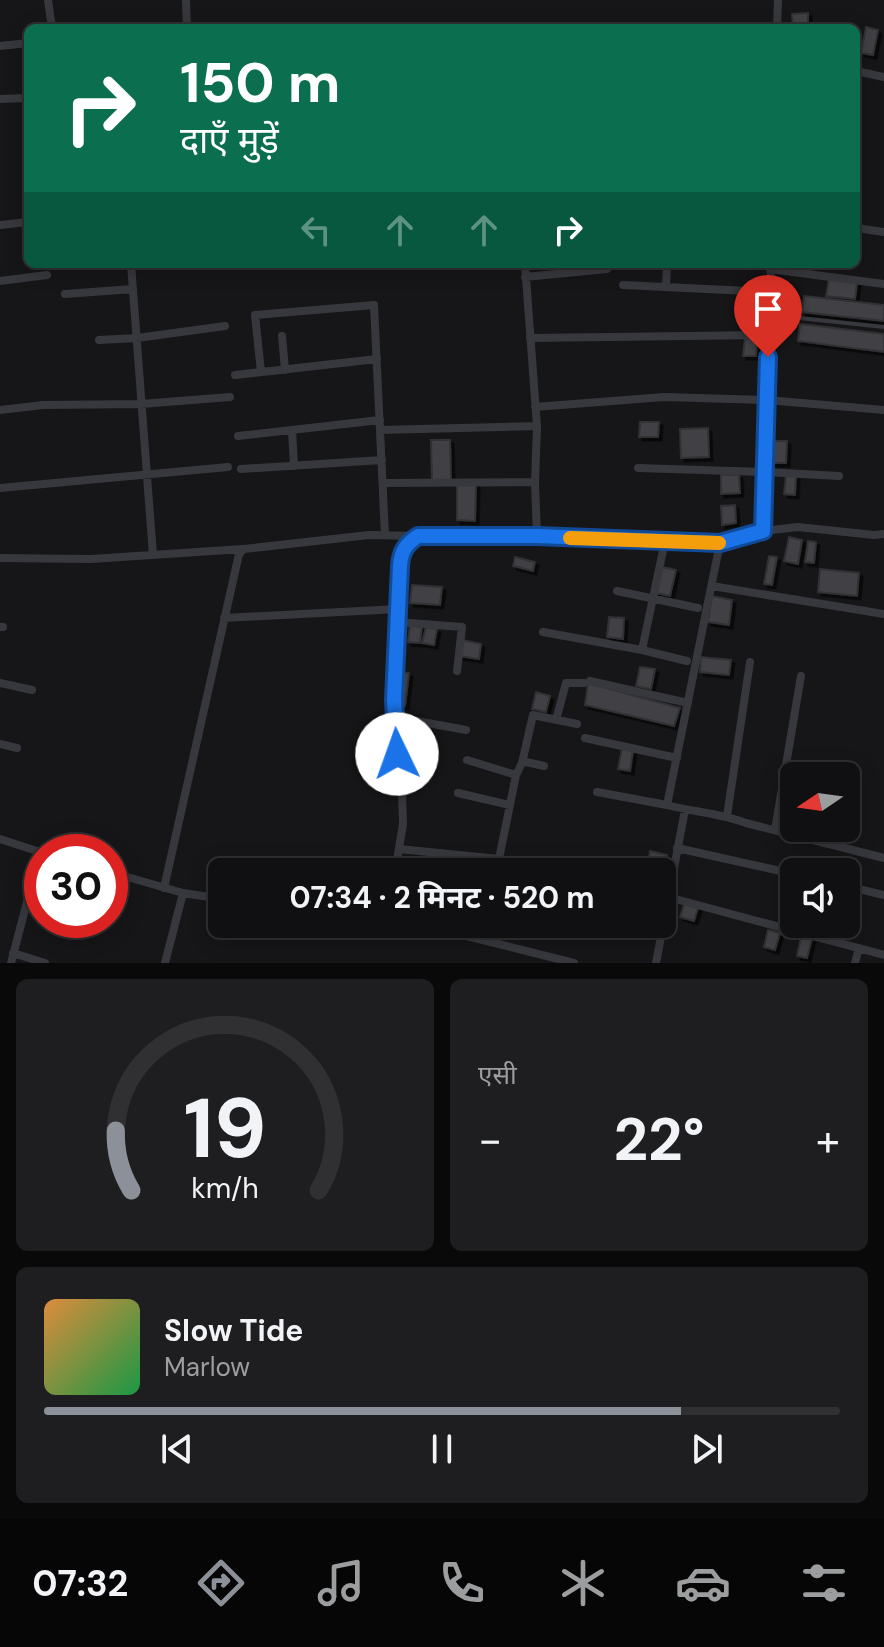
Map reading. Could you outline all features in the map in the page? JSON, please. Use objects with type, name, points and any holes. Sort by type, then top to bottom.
[{"type":"street","points":[[48,0],[51,24]]},
{"type":"street","points":[[186,0],[187,24]]},
{"type":"street","points":[[777,24],[778,0]]},
{"type":"street","points":[[0,46],[24,43]]},
{"type":"street","points":[[860,72],[884,77]]},
{"type":"street","points":[[0,99],[24,98]]},
{"type":"street","points":[[0,225],[24,222]]},
{"type":"street","points":[[860,229],[884,232]]},
{"type":"street","points":[[131,268],[153,555]]},
{"type":"street","points":[[525,268],[537,426],[537,536]]},
{"type":"street","points":[[666,287],[667,268]]},
{"type":"street","points":[[763,531],[770,268]]},
{"type":"street","points":[[783,268],[884,284]]},
{"type":"street","points":[[525,277],[607,269]]},
{"type":"street","points":[[0,281],[47,275]]},
{"type":"street","points":[[623,285],[770,292]]},
{"type":"street","points":[[65,294],[133,289]]},
{"type":"street","points":[[261,372],[255,315],[374,305],[385,535]]},
{"type":"street","points":[[99,340],[225,326]]},
{"type":"street","points":[[530,338],[768,335]]},
{"type":"street","points":[[282,336],[285,370]]},
{"type":"street","points":[[235,375],[377,359]]},
{"type":"street","points":[[0,410],[43,405],[141,404],[230,397]]},
{"type":"street","points":[[535,407],[664,397],[767,400],[884,410]]},
{"type":"street","points":[[238,436],[380,420]]},
{"type":"street","points":[[380,430],[537,426]]},
{"type":"street","points":[[292,430],[294,466]]},
{"type":"street","points":[[241,469],[382,460]]},
{"type":"street","points":[[0,488],[228,467]]},
{"type":"street","points":[[638,468],[839,476]]},
{"type":"street","points":[[383,483],[535,482]]},
{"type":"street","points":[[0,558],[91,559],[244,549],[385,535],[537,536],[720,543],[763,531],[798,527],[884,534]]},
{"type":"street","points":[[397,858],[403,824],[395,717],[401,553],[418,536]]},
{"type":"street","points":[[642,650],[665,541]]},
{"type":"street","points":[[667,805],[720,543]]},
{"type":"street","points":[[164,888],[239,554],[244,549]]},
{"type":"street","points":[[712,586],[884,614]]},
{"type":"street","points":[[617,591],[698,608]]},
{"type":"street","points":[[224,618],[398,609]]},
{"type":"street","points":[[397,622],[462,627],[457,671]]},
{"type":"street","points":[[543,632],[687,661]]},
{"type":"street","points":[[727,816],[750,662]]},
{"type":"street","points":[[775,830],[801,676]]},
{"type":"street","points":[[556,720],[566,683],[587,682],[688,703]]},
{"type":"street","points":[[0,683],[32,690]]},
{"type":"street","points":[[399,849],[499,859],[516,775],[522,763],[533,715],[577,724]]},
{"type":"street","points":[[395,717],[466,730]]},
{"type":"street","points":[[585,738],[677,758]]},
{"type":"street","points":[[0,744],[17,748]]},
{"type":"street","points":[[467,760],[516,775]]},
{"type":"street","points":[[522,763],[544,766]]},
{"type":"street","points":[[597,792],[727,816],[884,858]]},
{"type":"street","points":[[458,793],[510,805]]},
{"type":"street","points":[[675,858],[685,810]]},
{"type":"street","points":[[0,840],[24,847]]},
{"type":"street","points":[[677,848],[780,871]]},
{"type":"street","points":[[128,877],[208,897]]},
{"type":"street","points":[[860,889],[884,895]]},
{"type":"street","points":[[165,963],[183,893]]},
{"type":"street","points":[[676,899],[884,955]]},
{"type":"street","points":[[24,914],[12,958],[45,963]]},
{"type":"street","points":[[475,938],[574,963]]},
{"type":"street","points":[[656,963],[661,938]]},
{"type":"street","points":[[855,963],[859,948]]},
{"type":"lane","points":[[769,315],[884,327]]},
{"type":"building","points":[[808,13],[808,24],[793,24],[792,14]]},
{"type":"building","points":[[866,27],[878,30],[873,55],[861,53]]},
{"type":"building","points":[[829,279],[857,283],[855,299],[826,296]]},
{"type":"building","points":[[804,296],[884,305],[884,321],[802,312]]},
{"type":"building","points":[[800,324],[884,334],[884,352],[798,341]]},
{"type":"building","points":[[745,338],[757,339],[756,356],[743,356]]},
{"type":"building","points":[[640,422],[659,422],[658,437],[639,437]]},
{"type":"building","points":[[708,428],[709,457],[681,458],[680,429]]},
{"type":"building","points":[[431,440],[450,440],[451,482],[432,482]]},
{"type":"building","points":[[773,441],[787,441],[786,463],[773,463]]},
{"type":"building","points":[[721,475],[739,475],[740,493],[721,494]]},
{"type":"building","points":[[786,475],[796,476],[795,495],[784,494]]},
{"type":"building","points":[[457,484],[476,484],[475,521],[457,520]]},
{"type":"building","points":[[735,505],[736,523],[722,525],[721,506]]},
{"type":"building","points":[[789,537],[802,540],[798,564],[784,561]]},
{"type":"building","points":[[808,541],[816,542],[814,563],[805,562]]},
{"type":"building","points":[[769,556],[777,557],[772,585],[764,584]]},
{"type":"building","points":[[515,557],[535,562],[533,571],[513,566]]},
{"type":"building","points":[[662,567],[676,570],[670,596],[656,593]]},
{"type":"building","points":[[820,569],[859,573],[857,596],[818,592]]},
{"type":"building","points":[[412,585],[442,587],[440,605],[410,603]]},
{"type":"building","points":[[712,596],[732,600],[729,625],[708,622]]},
{"type":"building","points":[[609,617],[624,618],[623,639],[607,637]]},
{"type":"building","points":[[410,625],[422,627],[420,643],[408,642]]},
{"type":"building","points":[[426,627],[437,629],[434,645],[422,643]]},
{"type":"building","points":[[462,640],[481,644],[479,659],[459,656]]},
{"type":"building","points":[[701,657],[731,660],[729,675],[700,672]]},
{"type":"building","points":[[640,667],[655,669],[651,689],[636,686]]},
{"type":"building","points":[[401,672],[409,673],[405,706],[397,705]]},
{"type":"building","points":[[588,683],[680,708],[674,726],[585,705]]},
{"type":"building","points":[[536,692],[550,696],[546,712],[532,709]]},
{"type":"building","points":[[401,740],[420,741],[419,764],[401,764]]},
{"type":"building","points":[[622,749],[633,751],[630,771],[618,769]]},
{"type":"building","points":[[650,851],[667,855],[666,858],[649,858]]},
{"type":"building","points":[[684,904],[698,908],[694,921],[680,917]]},
{"type":"building","points":[[768,930],[780,933],[775,950],[764,947]]},
{"type":"building","points":[[801,938],[812,939],[807,958],[797,956]]},
{"type":"slow traffic","points":[[570,538],[719,543]]},
{"type":"route","points":[[397,754],[394,700],[400,566],[401,553],[408,543],[418,536],[537,536],[720,543],[763,531],[768,357]]}]
